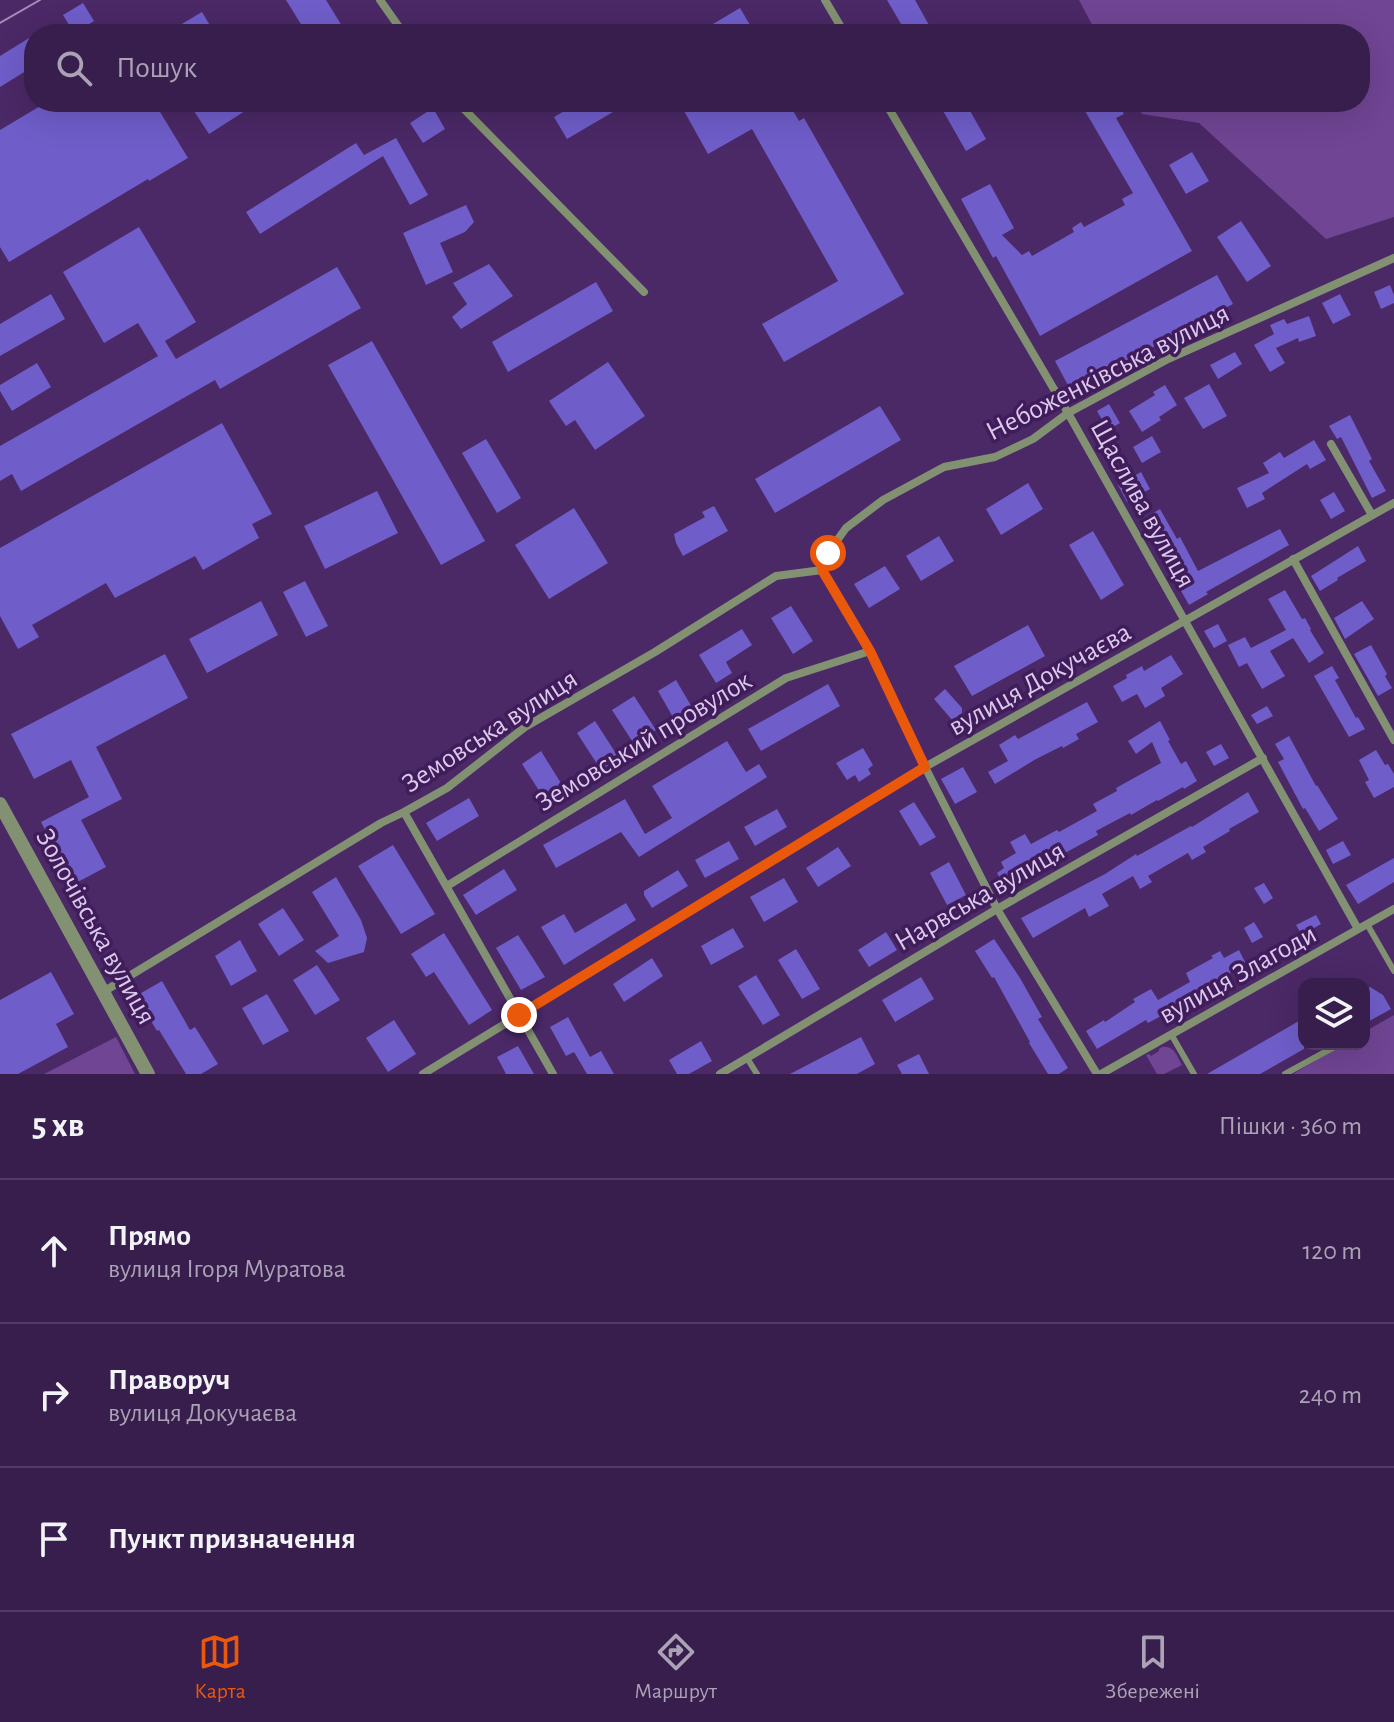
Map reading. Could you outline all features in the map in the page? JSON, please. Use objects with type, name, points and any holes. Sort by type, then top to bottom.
[{"type":"street","points":[[380,0],[397,24]]},
{"type":"street","points":[[825,0],[839,24]]},
{"type":"street","points":[[467,112],[644,292]]},
{"type":"street","name":"Щаслива вулиця","points":[[891,112],[1363,927]]},
{"type":"street","name":"Небоженківська вулиця","points":[[822,570],[828,553],[846,528],[883,500],[944,467],[995,457],[1008,451],[1033,439],[1068,413],[1168,359],[1394,258]]},
{"type":"street","points":[[1331,444],[1372,515]]},
{"type":"street","name":"вулиця Докучаєва","points":[[423,1074],[925,767],[1394,503]]},
{"type":"street","points":[[1293,559],[1394,740]]},
{"type":"street","points":[[822,570],[870,651],[997,909],[1099,1074]]},
{"type":"street","name":"Земовська вулиця","points":[[103,992],[381,823],[447,788],[525,727],[655,652],[776,576],[822,570]]},
{"type":"street","name":"Земовський провулок","points":[[447,886],[786,678],[870,651]]},
{"type":"street","name":"Нарвська вулиця","points":[[720,1074],[997,909],[1263,758]]},
{"type":"street","name":"Золочівська вулиця","points":[[0,804],[148,1074]]},
{"type":"street","points":[[404,812],[553,1074]]},
{"type":"street","name":"вулиця Злагоди","points":[[1099,1074],[1394,909]]},
{"type":"lane","points":[[1363,927],[1394,971]]},
{"type":"lane","points":[[1171,1034],[1194,1074]]},
{"type":"lane","points":[[1285,1074],[1329,1050]]},
{"type":"lane","points":[[747,1058],[757,1074]]},
{"type":"shaded area","points":[[1079,0],[1394,0],[1394,217],[1326,239],[1199,123],[1141,112],[1370,112],[1370,24],[1092,24]]},
{"type":"shaded area","points":[[1394,1015],[1394,1074],[1293,1074],[1334,1050],[1370,1050],[1370,1029]]},
{"type":"shaded area","points":[[116,1037],[135,1074],[44,1074]]},
{"type":"shaded area","points":[[1162,1047],[1172,1049],[1182,1065],[1157,1074],[1146,1055],[1151,1056]]},
{"type":"building","points":[[286,0],[326,0],[341,24],[301,24]]},
{"type":"building","points":[[887,0],[915,0],[928,24],[901,24]]},
{"type":"building","points":[[83,3],[94,21],[68,24],[63,15]]},
{"type":"building","points":[[740,8],[749,24],[713,24]]},
{"type":"building","points":[[202,12],[209,24],[182,24]]},
{"type":"building","points":[[24,41],[24,72],[0,87],[0,56]]},
{"type":"building","points":[[30,112],[160,112],[188,158],[9,262],[0,247],[0,130]]},
{"type":"building","points":[[195,112],[243,112],[209,134]]},
{"type":"building","points":[[427,112],[435,112],[445,129],[423,143],[410,123]]},
{"type":"building","points":[[563,112],[613,112],[567,139],[554,117]]},
{"type":"building","points":[[685,112],[794,112],[799,121],[804,118],[904,294],[784,362],[762,324],[838,281],[752,129],[708,154]]},
{"type":"building","points":[[944,112],[971,112],[986,139],[966,151]]},
{"type":"building","points":[[1086,112],[1123,112],[1116,118],[1192,251],[1040,336],[961,199],[990,184],[1014,228],[1002,235],[1022,255],[1029,251],[1032,256],[1074,232],[1072,228],[1081,222],[1084,227],[1125,205],[1122,199],[1133,193]]},
{"type":"building","points":[[396,138],[428,195],[410,205],[383,156],[260,234],[246,212],[356,143],[364,155]]},
{"type":"building","points":[[1192,152],[1209,181],[1186,194],[1169,165]]},
{"type":"building","points":[[466,205],[474,222],[465,232],[440,243],[453,272],[426,285],[403,233]]},
{"type":"building","points":[[1241,221],[1271,266],[1247,282],[1217,237]]},
{"type":"building","points":[[139,227],[196,322],[165,341],[176,359],[337,267],[361,308],[220,389],[215,380],[21,491],[12,474],[0,481],[0,446],[158,356],[138,323],[104,343],[63,272]]},
{"type":"building","points":[[489,264],[513,296],[461,329],[452,317],[467,304],[453,283]]},
{"type":"building","points":[[1217,275],[1233,304],[1071,391],[1055,361]]},
{"type":"building","points":[[596,282],[613,311],[508,372],[492,342]]},
{"type":"building","points":[[1390,285],[1394,303],[1381,309],[1374,292]]},
{"type":"building","points":[[51,294],[65,319],[0,356],[0,324]]},
{"type":"building","points":[[1340,294],[1351,315],[1333,324],[1322,303]]},
{"type":"building","points":[[1309,316],[1316,336],[1299,342],[1298,338],[1276,348],[1285,363],[1270,372],[1254,345],[1274,334],[1270,325],[1284,319],[1287,324]]},
{"type":"building","points":[[372,341],[485,541],[441,565],[328,365]]},
{"type":"building","points":[[1235,352],[1242,364],[1218,379],[1210,365]]},
{"type":"building","points":[[608,362],[645,416],[595,450],[575,420],[566,426],[549,401]]},
{"type":"building","points":[[37,363],[51,387],[12,411],[0,391],[0,385]]},
{"type":"building","points":[[1209,384],[1227,416],[1203,429],[1184,398]]},
{"type":"building","points":[[1165,385],[1177,405],[1142,432],[1129,411]]},
{"type":"building","points":[[1109,404],[1120,423],[1108,430],[1097,411]]},
{"type":"building","points":[[880,406],[901,440],[775,513],[755,479]]},
{"type":"building","points":[[1350,415],[1372,459],[1369,461],[1386,491],[1372,498],[1341,437],[1337,439],[1329,426]]},
{"type":"building","points":[[222,423],[272,514],[252,524],[259,538],[203,570],[195,556],[115,598],[106,583],[32,625],[39,637],[18,649],[0,616],[0,548]]},
{"type":"building","points":[[1152,436],[1161,452],[1142,463],[1133,447]]},
{"type":"building","points":[[486,439],[521,498],[497,513],[462,453]]},
{"type":"building","points":[[1314,440],[1326,460],[1310,469],[1307,464],[1262,493],[1265,499],[1247,508],[1237,488],[1269,473],[1263,463],[1280,452],[1284,458]]},
{"type":"building","points":[[1141,472],[1150,489],[1127,502],[1118,485]]},
{"type":"building","points":[[1028,483],[1043,509],[1001,535],[986,509]]},
{"type":"building","points":[[377,491],[398,533],[325,569],[304,526]]},
{"type":"building","points":[[1334,492],[1345,511],[1331,519],[1320,500]]},
{"type":"building","points":[[714,506],[728,531],[683,556],[674,534],[705,517],[702,512]]},
{"type":"building","points":[[574,508],[608,563],[549,599],[515,545]]},
{"type":"building","points":[[1160,509],[1177,539],[1180,537],[1198,571],[1280,529],[1289,545],[1206,592],[1208,594],[1189,605],[1141,520]]},
{"type":"building","points":[[1093,531],[1124,585],[1101,600],[1069,545]]},
{"type":"building","points":[[939,536],[954,561],[921,581],[906,556]]},
{"type":"building","points":[[1358,546],[1366,561],[1320,591],[1311,576]]},
{"type":"building","points":[[885,566],[900,589],[869,608],[854,584]]},
{"type":"building","points":[[305,581],[328,626],[306,637],[283,592]]},
{"type":"building","points":[[1285,590],[1324,653],[1309,663],[1293,638],[1270,651],[1285,676],[1262,689],[1247,663],[1239,667],[1228,645],[1245,637],[1251,648],[1286,630],[1268,599]]},
{"type":"building","points":[[261,601],[278,635],[207,673],[189,639]]},
{"type":"building","points":[[1362,601],[1374,619],[1345,639],[1334,618]]},
{"type":"building","points":[[791,606],[813,641],[793,654],[771,618]]},
{"type":"building","points":[[1218,624],[1227,641],[1214,648],[1204,631]]},
{"type":"building","points":[[1028,625],[1045,656],[972,696],[954,666]]},
{"type":"building","points":[[742,629],[752,645],[726,662],[732,673],[716,683],[699,655]]},
{"type":"building","points":[[1371,645],[1392,688],[1378,696],[1354,654]]},
{"type":"building","points":[[165,654],[188,698],[96,747],[122,799],[81,820],[106,867],[74,884],[41,822],[89,797],[71,760],[34,779],[11,734]]},
{"type":"building","points":[[1171,655],[1183,674],[1161,688],[1165,696],[1145,708],[1137,694],[1122,702],[1113,686],[1142,666],[1144,671]]},
{"type":"building","points":[[1332,666],[1339,678],[1335,680],[1365,729],[1349,737],[1314,676]]},
{"type":"building","points":[[676,680],[693,709],[674,719],[658,691]]},
{"type":"building","points":[[828,684],[840,706],[761,751],[748,729]]},
{"type":"building","points":[[945,689],[962,708],[962,713],[953,721],[934,699]]},
{"type":"building","points":[[634,696],[656,730],[634,744],[612,710]]},
{"type":"building","points":[[1087,702],[1098,722],[1076,734],[1079,739],[1036,759],[995,784],[988,772],[1008,761],[999,745],[1015,735],[1018,739]]},
{"type":"building","points":[[1267,706],[1273,716],[1257,724],[1251,715]]},
{"type":"building","points":[[595,721],[619,758],[601,770],[577,733]]},
{"type":"building","points":[[1160,721],[1181,764],[1186,761],[1197,781],[1096,831],[1098,835],[1029,875],[1027,872],[1004,885],[997,873],[1004,868],[1001,862],[1016,853],[1010,842],[1025,834],[1031,844],[1057,830],[1059,832],[1097,811],[1093,804],[1117,791],[1116,788],[1161,763],[1152,742],[1136,754],[1128,741]]},
{"type":"building","points":[[1289,736],[1338,819],[1319,831],[1303,809],[1278,762],[1284,759],[1275,744]]},
{"type":"building","points":[[727,741],[746,772],[759,764],[767,777],[639,857],[621,832],[556,868],[543,845],[625,799],[645,834],[672,818],[652,786]]},
{"type":"building","points":[[1221,744],[1229,758],[1214,766],[1206,752]]},
{"type":"building","points":[[863,748],[873,765],[868,769],[871,774],[859,782],[855,775],[847,780],[836,763]]},
{"type":"building","points":[[1376,750],[1394,774],[1394,787],[1374,798],[1365,782],[1369,780],[1359,760]]},
{"type":"building","points":[[541,751],[564,788],[545,800],[522,764]]},
{"type":"building","points":[[963,767],[977,792],[955,804],[941,779]]},
{"type":"building","points":[[1248,792],[1259,812],[1203,847],[1206,852],[1192,860],[1188,853],[1148,876],[1152,882],[1140,889],[1133,876],[1102,894],[1109,906],[1089,917],[1085,908],[1033,938],[1021,918],[1105,874],[1136,854],[1192,827]]},
{"type":"building","points":[[469,798],[479,816],[437,841],[426,823]]},
{"type":"building","points":[[914,802],[936,837],[920,846],[899,811]]},
{"type":"building","points":[[777,809],[787,827],[755,846],[744,827]]},
{"type":"building","points":[[729,841],[739,859],[705,878],[695,860]]},
{"type":"building","points":[[1343,841],[1351,855],[1333,864],[1326,850]]},
{"type":"building","points":[[393,845],[435,914],[401,934],[358,866]]},
{"type":"building","points":[[838,847],[851,866],[818,887],[806,868]]},
{"type":"building","points":[[1394,858],[1394,882],[1358,904],[1346,885]]},
{"type":"building","points":[[949,862],[966,895],[947,905],[930,873]]},
{"type":"building","points":[[504,869],[517,890],[476,915],[463,895]]},
{"type":"building","points":[[678,870],[688,886],[652,908],[644,891]]},
{"type":"building","points":[[336,877],[361,920],[367,938],[364,952],[328,963],[315,951],[339,936],[312,892]]},
{"type":"building","points":[[784,878],[798,902],[764,922],[750,897]]},
{"type":"building","points":[[1264,883],[1273,898],[1264,904],[1254,888]]},
{"type":"building","points":[[626,903],[636,920],[564,965],[541,927],[564,914],[575,933]]},
{"type":"building","points":[[283,908],[304,940],[279,956],[258,924]]},
{"type":"building","points":[[1316,915],[1321,924],[1302,935],[1296,925]]},
{"type":"building","points":[[1254,922],[1263,937],[1252,943],[1244,928]]},
{"type":"building","points":[[733,928],[744,947],[711,965],[701,946]]},
{"type":"building","points":[[886,932],[897,950],[869,967],[858,950]]},
{"type":"building","points":[[444,933],[492,1010],[469,1025],[434,972],[426,977],[411,954]]},
{"type":"building","points":[[518,935],[545,977],[521,990],[496,948]]},
{"type":"building","points":[[994,939],[1020,978],[1042,1017],[1038,1019],[1068,1068],[1059,1074],[1048,1074],[994,977],[975,951]]},
{"type":"building","points":[[240,940],[257,971],[231,986],[215,956]]},
{"type":"building","points":[[796,949],[820,989],[802,999],[778,960]]},
{"type":"building","points":[[1239,950],[1246,964],[1148,1023],[1146,1020],[1097,1049],[1086,1031],[1105,1022],[1151,989],[1158,1000],[1190,982],[1186,973],[1220,951],[1224,958]]},
{"type":"building","points":[[652,958],[663,976],[624,1002],[613,984]]},
{"type":"building","points":[[317,965],[340,1000],[315,1015],[293,980]]},
{"type":"building","points":[[51,972],[74,1014],[56,1024],[68,1047],[18,1074],[0,1074],[0,1000]]},
{"type":"building","points":[[756,975],[780,1015],[763,1025],[738,986]]},
{"type":"building","points":[[921,977],[934,999],[895,1022],[882,1000]]},
{"type":"building","points":[[162,981],[190,1030],[195,1027],[218,1064],[201,1074],[186,1074],[136,996]]},
{"type":"building","points":[[1370,987],[1383,995],[1391,1009],[1370,1021]]},
{"type":"building","points":[[267,994],[289,1031],[263,1045],[242,1008]]},
{"type":"building","points":[[568,1017],[590,1057],[601,1051],[614,1074],[587,1074],[574,1052],[566,1056],[550,1027]]},
{"type":"building","points":[[394,1020],[416,1054],[388,1072],[366,1038]]},
{"type":"building","points":[[1298,1021],[1298,1050],[1302,1050],[1260,1074],[1207,1074]]},
{"type":"building","points":[[861,1037],[875,1064],[857,1074],[790,1074]]},
{"type":"building","points":[[701,1041],[712,1061],[689,1074],[677,1074],[669,1060]]},
{"type":"building","points":[[518,1046],[534,1074],[506,1074],[497,1057]]},
{"type":"building","points":[[919,1054],[929,1074],[902,1074],[897,1065]]},
{"type":"tram line","points":[[0,23],[40,0]]},
{"type":"route","points":[[519,1015],[925,767],[870,651],[822,570],[828,553]]}]
